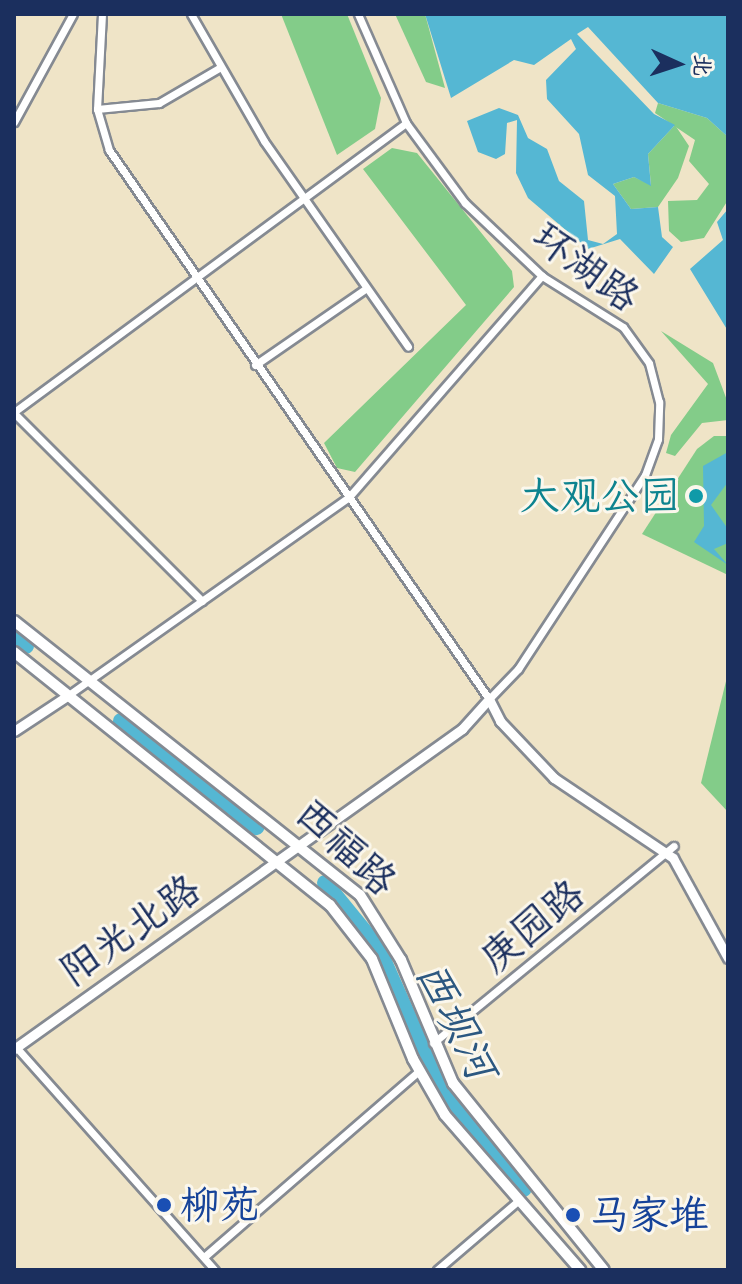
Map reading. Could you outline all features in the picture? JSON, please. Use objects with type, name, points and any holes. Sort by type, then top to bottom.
[{"type":"main road","name":"西福路","points":[[14,621],[304,845],[381,922],[433,1043],[469,1106],[604,1270]]},
{"type":"main road","name":"西福路","points":[[14,652],[280,861],[358,936],[419,1071],[445,1115],[580,1270]]},
{"type":"street","points":[[14,122],[73,14]]},
{"type":"street","points":[[102,14],[97,109],[109,150],[195,279],[489,699],[500,721],[554,778],[671,850],[696,890],[728,958]]},
{"type":"street","points":[[191,14],[219,68],[305,200],[408,347]]},
{"type":"street","name":"环湖路","points":[[358,14],[406,123],[475,214],[542,276],[605,313],[636,343],[655,382],[658,439],[645,475],[518,669],[489,699]]},
{"type":"street","points":[[97,109],[159,103],[219,68]]},
{"type":"street","points":[[202,601],[14,412],[406,123]]},
{"type":"street","points":[[14,731],[348,498],[542,276]]},
{"type":"street","points":[[255,365],[365,289]]},
{"type":"street","name":"阳光北路","points":[[15,1048],[304,845],[462,729],[489,699]]},
{"type":"street","name":"庚园路","points":[[433,1043],[671,850]]},
{"type":"street","points":[[15,1048],[215,1270]]},
{"type":"street","points":[[204,1257],[419,1071]]},
{"type":"street","points":[[437,1270],[519,1200]]},
{"type":"green space","points":[[281,14],[347,14],[381,98],[375,129],[337,155]]},
{"type":"green space","points":[[395,14],[425,14],[445,88],[426,82]]},
{"type":"green space","points":[[658,103],[707,118],[728,137],[728,200],[704,238],[681,242],[669,231],[668,201],[697,200],[709,184],[689,161],[695,140],[655,113]]},
{"type":"green space","points":[[675,125],[689,146],[678,178],[658,207],[631,209],[613,184],[634,177],[651,185],[648,154]]},
{"type":"green space","points":[[392,148],[417,153],[512,271],[514,287],[355,472],[337,468],[324,443],[466,305],[363,169]]},
{"type":"green space","points":[[661,331],[713,363],[728,403],[728,420],[702,423],[675,456],[666,453],[671,435],[708,384]]},
{"type":"green space","name":"大观公园","points":[[714,436],[728,436],[728,575],[642,534],[697,449]]},
{"type":"green space","points":[[728,673],[728,812],[701,783]]},
{"type":"water","points":[[425,14],[728,14],[728,137],[707,118],[658,103],[588,27],[577,34],[654,114],[675,125],[648,154],[651,186],[634,177],[613,184],[631,209],[658,207],[662,237],[673,247],[654,274],[620,239],[588,249],[528,198],[516,173],[517,120],[507,123],[505,154],[496,159],[478,152],[467,121],[499,108],[518,115],[528,138],[547,149],[559,181],[584,201],[588,240],[603,244],[617,234],[615,196],[588,175],[579,134],[547,99],[546,80],[576,49],[571,39],[534,65],[514,60],[451,98]]},
{"type":"water","points":[[728,209],[728,331],[690,269],[723,240],[717,222]]},
{"type":"water","points":[[728,452],[728,482],[711,505],[728,529],[728,543],[714,549],[728,565],[694,542],[704,526],[703,466]]},
{"type":"waterway","name":"西坝河","points":[[14,637],[26,646]]},
{"type":"waterway","name":"西坝河","points":[[121,721],[256,827]]},
{"type":"waterway","name":"西坝河","points":[[325,883],[378,948],[440,1088],[524,1189]]},
{"type":"place","name":"大观公园","points":[[696,496]]},
{"type":"place","name":"柳苑","points":[[164,1205]]},
{"type":"place","name":"马家堆","points":[[573,1215]]}]
